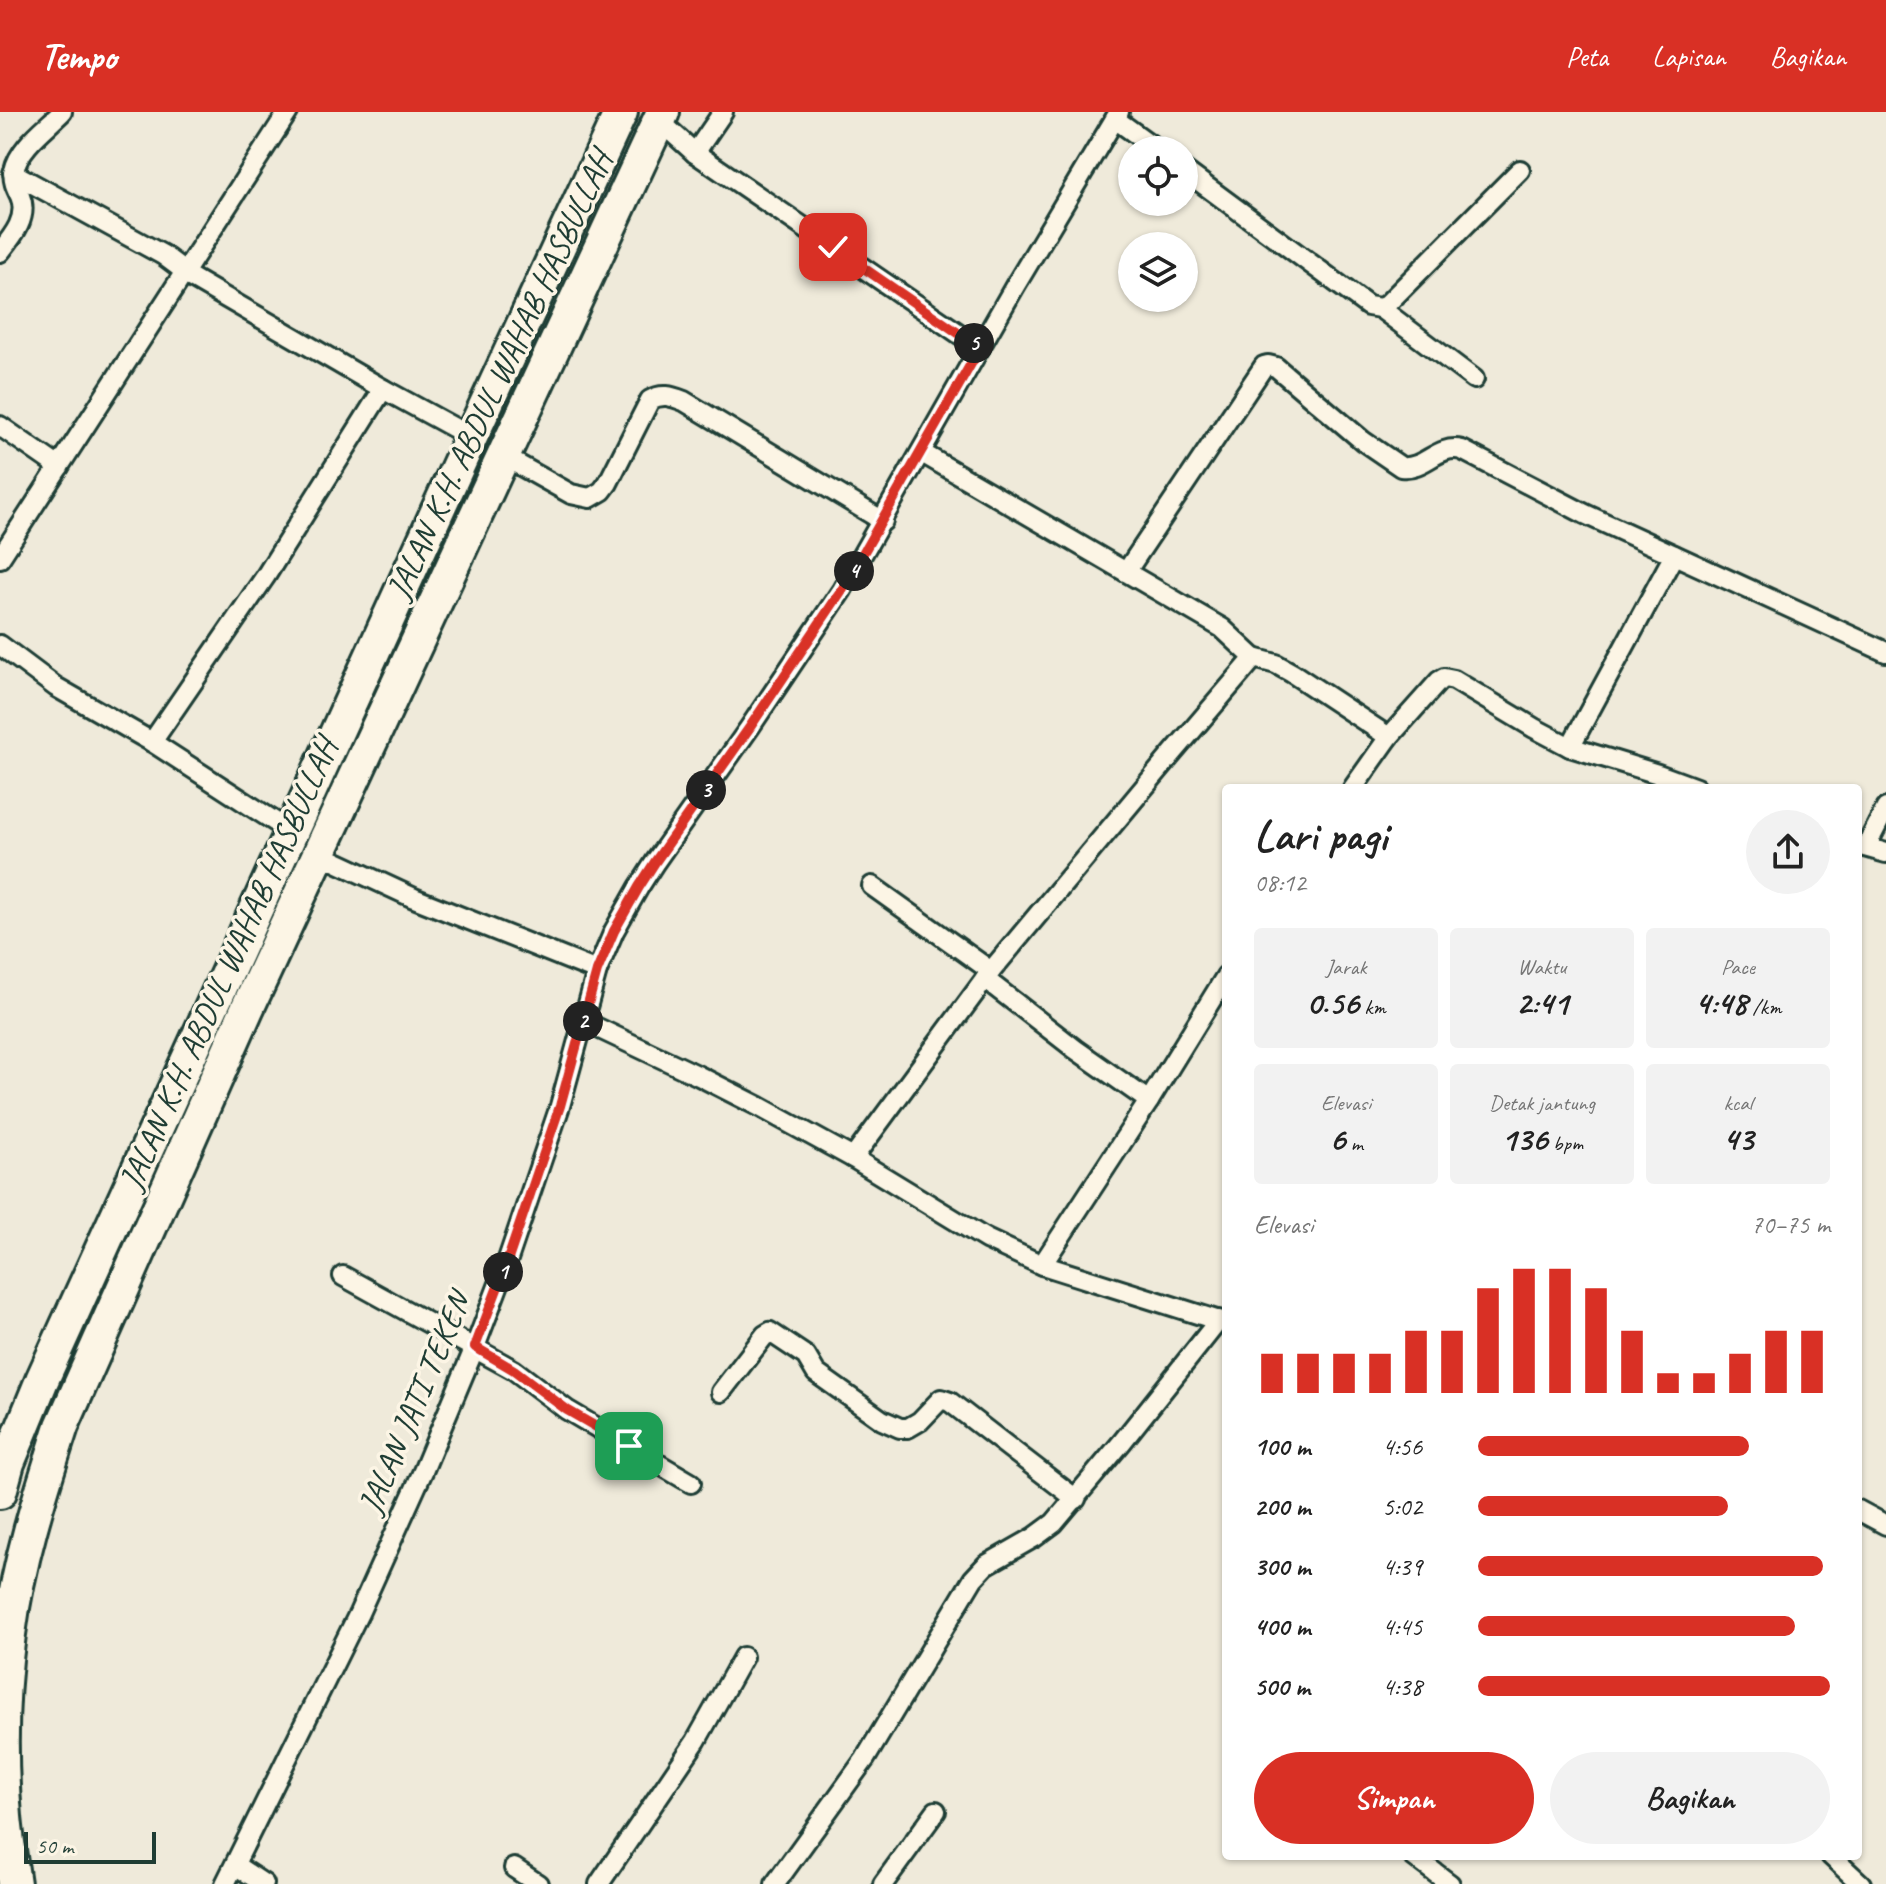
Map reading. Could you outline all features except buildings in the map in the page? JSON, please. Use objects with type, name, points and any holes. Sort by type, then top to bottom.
[{"type":"highway","name":"JALAN K.H. ABDUL WAHAB HASBULLAH","points":[[0,1492],[8,1463],[36,1394],[621,112]]},
{"type":"highway","name":"JALAN K.H. ABDUL WAHAB HASBULLAH","points":[[14,1884],[5,1815],[2,1750],[9,1631],[39,1497],[62,1426],[228,1051],[657,115]]},
{"type":"highway","points":[[215,1000],[217,1009],[226,1013],[236,1005],[292,891],[316,849],[325,841]]},
{"type":"highway","points":[[91,1272],[120,1229],[204,1042],[214,1035],[228,1051]]},
{"type":"street","points":[[0,252],[18,228],[24,209],[13,173],[26,147],[62,112]]},
{"type":"street","points":[[0,558],[288,112]]},
{"type":"street","points":[[695,153],[723,112]]},
{"type":"street","points":[[657,115],[695,153],[980,348]]},
{"type":"street","points":[[1117,115],[1142,136]]},
{"type":"street","name":"JALAN JATI TEKEN","points":[[225,1884],[359,1613],[475,1347],[560,1106],[597,971],[614,931],[639,887],[827,614],[1117,115]]},
{"type":"street","points":[[1380,308],[1520,170]]},
{"type":"street","points":[[13,173],[163,255],[183,273],[471,437]]},
{"type":"street","points":[[1198,180],[1368,306],[1380,308],[1474,379]]},
{"type":"street","points":[[1126,572],[1264,366],[1268,365],[1276,367],[1363,441],[1401,467],[1423,462],[1447,449],[1462,450],[1585,514],[1886,652]]},
{"type":"street","points":[[152,742],[265,577],[383,389]]},
{"type":"street","points":[[503,456],[571,494],[590,498],[608,483],[650,400],[667,395],[684,401],[883,521]]},
{"type":"street","points":[[0,426],[59,467]]},
{"type":"street","points":[[922,453],[1222,628],[1254,658],[1276,664],[1292,673],[1389,737]]},
{"type":"street","points":[[1570,747],[1674,555]]},
{"type":"street","points":[[0,645],[56,687],[152,742],[291,832]]},
{"type":"street","points":[[853,1158],[988,975],[1254,658]]},
{"type":"street","points":[[1356,784],[1389,737],[1444,678],[1454,680],[1570,747],[1685,784]]},
{"type":"street","points":[[1886,808],[1862,846],[1886,853]]},
{"type":"street","points":[[325,841],[330,859],[414,898],[597,971]]},
{"type":"street","points":[[872,886],[988,975],[1075,1049],[1149,1101]]},
{"type":"street","points":[[1042,1265],[1222,982]]},
{"type":"street","points":[[583,1021],[711,1082],[853,1158],[986,1239],[1042,1265],[1222,1321],[1054,1523],[986,1565],[973,1579],[865,1759],[775,1884]]},
{"type":"street","points":[[343,1276],[514,1370],[567,1410],[691,1483]]},
{"type":"street","points":[[721,1392],[770,1332],[806,1356],[816,1373],[882,1420],[900,1428],[908,1428],[920,1421],[941,1399],[950,1402],[1076,1499]]},
{"type":"street","points":[[1862,1512],[1886,1525]]},
{"type":"street","points":[[599,1884],[696,1741],[743,1657]]},
{"type":"street","points":[[883,1884],[936,1811]]},
{"type":"street","points":[[1418,1860],[1450,1884]]},
{"type":"street","points":[[1835,1860],[1861,1884]]},
{"type":"street","points":[[235,1865],[264,1884]]},
{"type":"street","points":[[514,1868],[538,1884]]},
{"type":"route","points":[[629,1446],[567,1410],[514,1370],[475,1347],[560,1106],[597,971],[614,931],[655,862],[842,590],[980,348],[833,247]]}]
